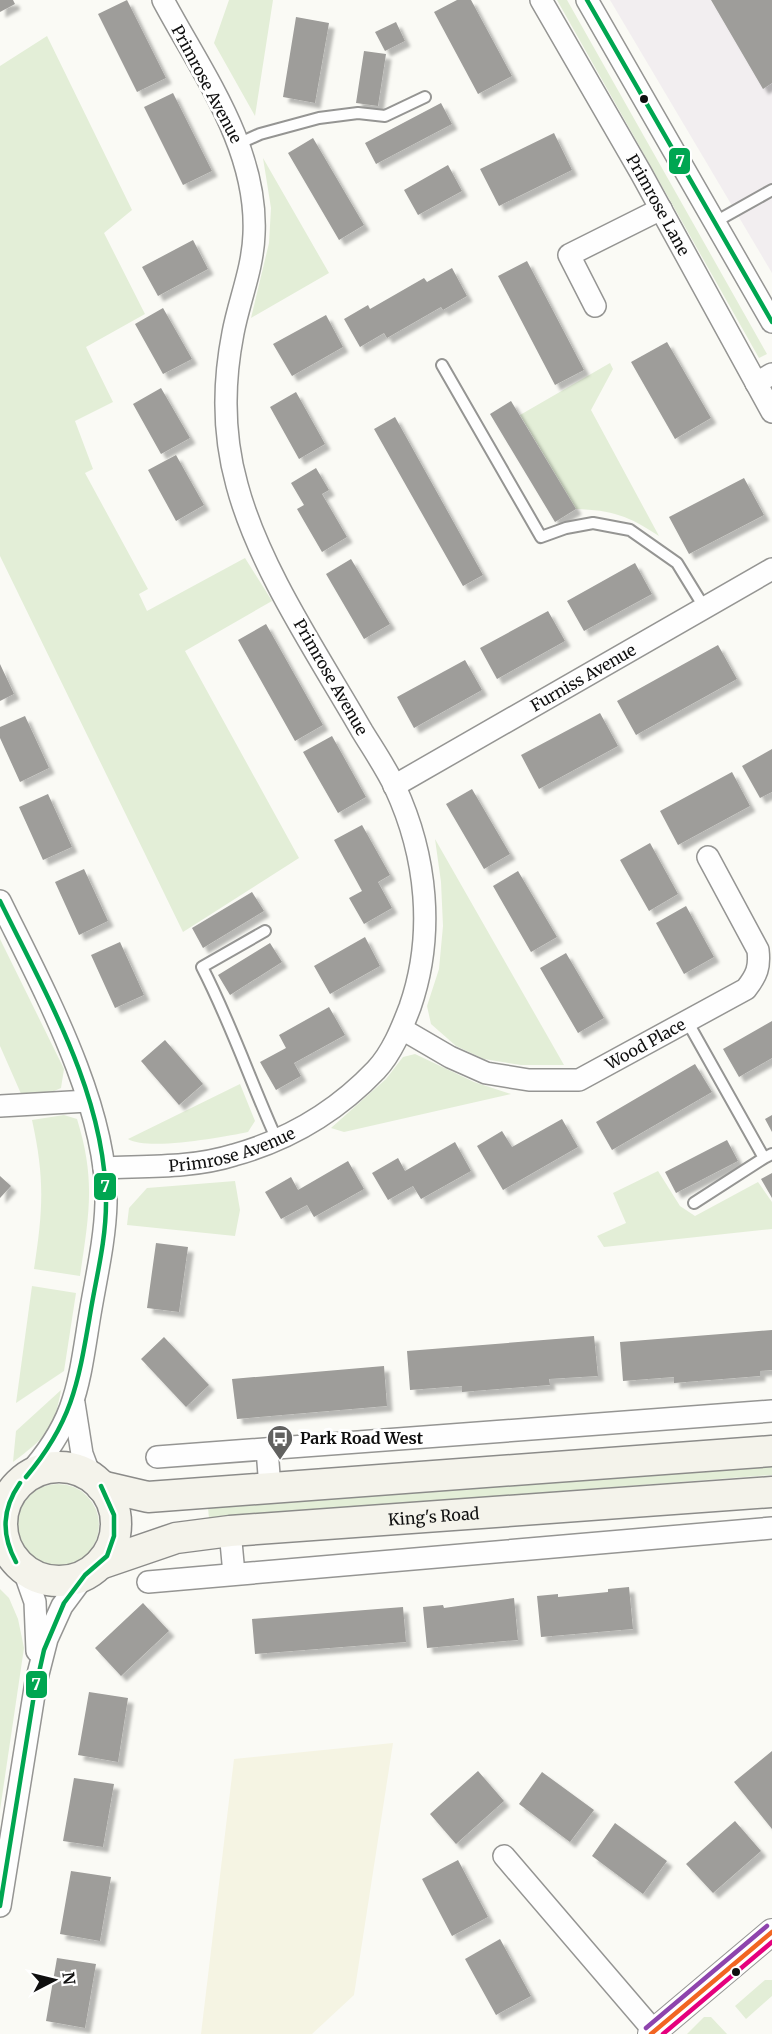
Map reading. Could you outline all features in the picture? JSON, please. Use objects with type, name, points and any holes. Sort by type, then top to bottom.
[{"type":"main road","points":[[96,1482],[148,1497],[772,1451]]},
{"type":"main road","points":[[13,1563],[5,1546],[1,1527],[4,1508],[15,1484],[44,1468],[63,1467],[81,1471],[96,1482],[108,1495],[115,1513],[116,1531],[110,1549],[93,1570]]},
{"type":"main road","name":"King's Road","points":[[13,1563],[31,1575],[49,1581],[68,1581],[176,1538],[230,1531],[772,1492]]},
{"type":"street","name":"Primrose Avenue","points":[[104,1168],[192,1163],[231,1156],[277,1140],[305,1126],[343,1100],[378,1068],[402,1029],[421,975],[425,919],[419,862],[411,827],[394,786],[295,614],[254,534],[237,487],[227,445],[225,395],[232,334],[255,236],[253,192],[240,143],[163,0]]},
{"type":"street","name":"Primrose Lane","points":[[541,0],[661,209],[764,379],[772,412]]},
{"type":"street","points":[[587,0],[772,322]]},
{"type":"street","points":[[595,306],[569,255],[661,209]]},
{"type":"street","name":"Furniss Avenue","points":[[394,786],[772,569]]},
{"type":"street","name":"Wood Place","points":[[402,1029],[450,1057],[486,1073],[529,1080],[579,1080],[746,989],[755,977],[759,964],[758,950],[708,857]]},
{"type":"street","points":[[0,901],[71,1053],[88,1101],[104,1168],[106,1203],[100,1252],[74,1400],[63,1428],[47,1454],[15,1484]]},
{"type":"street","points":[[0,1106],[88,1101]]},
{"type":"street","points":[[74,1400],[82,1454],[96,1482]]},
{"type":"street","points":[[157,1456],[772,1411]]},
{"type":"street","points":[[267,1449],[270,1488]]},
{"type":"street","points":[[148,1582],[772,1528]]},
{"type":"street","points":[[230,1531],[234,1574]]},
{"type":"street","points":[[13,1563],[35,1602],[38,1631],[36,1682]]},
{"type":"street","points":[[0,1906],[36,1682],[47,1639],[62,1606],[93,1570]]},
{"type":"street","points":[[504,1856],[652,2033],[772,1932]]},
{"type":"lane","points":[[240,143],[260,134],[319,118],[358,113],[385,116],[425,97]]},
{"type":"lane","points":[[715,222],[772,190]]},
{"type":"lane","points":[[442,365],[541,537],[566,528],[593,523],[630,530],[677,562],[704,607]]},
{"type":"lane","points":[[265,931],[202,967],[227,1015],[249,1079],[277,1140]]},
{"type":"lane","points":[[687,1021],[768,1156],[694,1203]]},
{"type":"shaded area","points":[[610,0],[772,0],[772,273]]},
{"type":"green space","points":[[229,0],[273,0],[255,116],[214,43]]},
{"type":"green space","points":[[557,0],[567,0],[767,354],[759,358]]},
{"type":"green space","points":[[47,36],[132,210],[104,233],[145,314],[86,347],[113,402],[75,421],[93,469],[85,473],[148,589],[139,594],[147,611],[245,558],[272,601],[185,651],[299,858],[183,932],[0,556],[0,66]]},
{"type":"green space","points":[[263,158],[329,273],[251,318],[269,243],[271,208]]},
{"type":"green space","points":[[610,363],[613,369],[591,410],[659,536],[620,515],[576,509],[520,415]]},
{"type":"green space","points":[[435,839],[564,1065],[521,1065],[484,1059],[456,1046],[431,1024],[427,1006],[439,969],[443,926],[441,882]]},
{"type":"green space","points":[[0,939],[64,1069],[61,1088],[45,1095],[22,1096],[0,1046]]},
{"type":"green space","points":[[415,1054],[474,1082],[511,1094],[344,1132],[331,1128],[386,1079],[403,1057]]},
{"type":"green space","points":[[240,1084],[255,1121],[248,1132],[205,1140],[152,1144],[128,1139]]},
{"type":"green space","points":[[64,1115],[77,1119],[89,1179],[88,1215],[80,1276],[34,1269],[39,1229],[41,1178],[32,1120]]},
{"type":"green space","points":[[658,1171],[680,1206],[695,1216],[758,1182],[772,1202],[772,1229],[604,1247],[597,1236],[626,1223],[613,1193]]},
{"type":"green space","points":[[235,1181],[240,1210],[235,1236],[127,1225],[129,1208],[147,1188]]},
{"type":"green space","points":[[32,1286],[76,1293],[64,1371],[16,1403]]},
{"type":"green space","points":[[61,1390],[55,1415],[46,1432],[13,1462],[16,1431]]},
{"type":"green space","points":[[772,1464],[772,1475],[209,1518],[208,1508]]},
{"type":"green space","points":[[58,1484],[74,1488],[87,1496],[95,1509],[99,1525],[95,1541],[87,1554],[74,1562],[58,1566],[42,1562],[29,1554],[21,1541],[17,1525],[21,1509],[29,1496],[42,1488]]},
{"type":"green space","points":[[0,1589],[9,1598],[18,1619],[24,1648],[0,1810]]},
{"type":"green space","points":[[393,1743],[354,1995],[312,2034],[201,2034],[234,1759]]},
{"type":"green space","points":[[765,1980],[772,1980],[772,1996],[746,2019],[735,2006]]},
{"type":"green space","points":[[704,2017],[711,2017],[727,2034],[687,2034]]},
{"type":"building","points":[[0,0],[13,0],[15,4],[0,12]]},
{"type":"building","points":[[127,0],[166,78],[137,92],[98,14]]},
{"type":"building","points":[[457,0],[471,0],[512,76],[478,94],[434,12]]},
{"type":"building","points":[[711,0],[772,0],[772,83],[763,89]]},
{"type":"building","points":[[296,17],[329,23],[315,103],[283,97]]},
{"type":"building","points":[[396,22],[405,41],[385,51],[375,32]]},
{"type":"building","points":[[364,51],[386,54],[378,106],[356,103]]},
{"type":"building","points":[[173,93],[212,171],[183,185],[144,107]]},
{"type":"building","points":[[441,103],[452,124],[376,164],[365,143]]},
{"type":"building","points":[[554,133],[572,170],[499,206],[480,169]]},
{"type":"building","points":[[313,138],[364,225],[339,240],[288,153]]},
{"type":"building","points":[[448,165],[462,191],[418,215],[404,190]]},
{"type":"building","points":[[193,240],[208,269],[158,296],[142,267]]},
{"type":"building","points":[[527,261],[584,370],[555,385],[498,276]]},
{"type":"building","points":[[452,268],[467,296],[443,310],[441,307],[387,338],[384,333],[360,347],[344,319],[368,305],[370,309],[424,278],[427,282]]},
{"type":"building","points":[[163,308],[192,359],[163,374],[135,324]]},
{"type":"building","points":[[326,315],[343,347],[292,376],[273,344]]},
{"type":"building","points":[[667,342],[711,418],[675,439],[631,362]]},
{"type":"building","points":[[161,388],[190,438],[161,454],[133,404]]},
{"type":"building","points":[[296,392],[325,444],[299,459],[270,407]]},
{"type":"building","points":[[511,401],[576,509],[555,522],[490,414]]},
{"type":"building","points":[[395,417],[483,575],[463,586],[374,429]]},
{"type":"building","points":[[176,455],[204,505],[176,521],[148,470]]},
{"type":"building","points":[[316,468],[329,490],[322,494],[347,537],[322,552],[297,509],[304,505],[291,483]]},
{"type":"building","points":[[744,478],[764,515],[689,554],[669,517]]},
{"type":"building","points":[[351,559],[390,624],[364,639],[326,574]]},
{"type":"building","points":[[635,563],[652,594],[584,631],[567,601]]},
{"type":"building","points":[[548,611],[565,641],[497,679],[480,648]]},
{"type":"building","points":[[266,624],[323,725],[295,741],[238,640]]},
{"type":"building","points":[[718,645],[737,679],[636,735],[617,701]]},
{"type":"building","points":[[465,660],[482,690],[414,728],[397,697]]},
{"type":"building","points":[[0,664],[14,694],[0,701]]},
{"type":"building","points":[[600,713],[618,746],[539,789],[521,755]]},
{"type":"building","points":[[25,716],[49,768],[20,782],[0,738],[0,727]]},
{"type":"building","points":[[332,736],[366,797],[338,813],[303,752]]},
{"type":"building","points":[[772,749],[772,792],[760,798],[742,766]]},
{"type":"building","points":[[732,772],[750,806],[678,845],[660,811]]},
{"type":"building","points":[[472,789],[510,854],[484,869],[446,804]]},
{"type":"building","points":[[48,794],[72,847],[43,860],[19,807]]},
{"type":"building","points":[[362,825],[390,875],[378,882],[392,908],[364,924],[349,898],[362,891],[334,840]]},
{"type":"building","points":[[650,843],[678,894],[649,911],[620,860]]},
{"type":"building","points":[[84,869],[108,921],[79,935],[55,882]]},
{"type":"building","points":[[518,871],[557,937],[531,952],[493,886]]},
{"type":"building","points":[[252,892],[264,911],[203,948],[192,928]]},
{"type":"building","points":[[686,906],[714,957],[684,974],[656,923]]},
{"type":"building","points":[[365,937],[380,966],[330,994],[314,966]]},
{"type":"building","points":[[120,942],[144,995],[115,1008],[91,955]]},
{"type":"building","points":[[270,943],[282,962],[230,995],[218,975]]},
{"type":"building","points":[[566,953],[604,1018],[578,1033],[540,968]]},
{"type":"building","points":[[329,1007],[345,1035],[294,1063],[301,1076],[276,1090],[260,1062],[286,1048],[279,1035]]},
{"type":"building","points":[[772,1021],[772,1058],[739,1077],[723,1049]]},
{"type":"building","points":[[165,1040],[203,1084],[179,1105],[141,1061]]},
{"type":"building","points":[[695,1064],[712,1092],[612,1150],[596,1122]]},
{"type":"building","points":[[772,1115],[772,1132],[765,1119]]},
{"type":"building","points":[[562,1119],[578,1147],[503,1190],[477,1146],[502,1131],[512,1147]]},
{"type":"building","points":[[727,1140],[738,1161],[676,1193],[665,1172]]},
{"type":"building","points":[[455,1142],[471,1171],[421,1199],[413,1186],[388,1200],[372,1173],[398,1158],[405,1171]]},
{"type":"building","points":[[348,1161],[364,1189],[314,1217],[307,1205],[281,1219],[265,1192],[291,1177],[298,1190]]},
{"type":"building","points":[[772,1173],[772,1198],[761,1179]]},
{"type":"building","points":[[0,1176],[11,1186],[0,1198]]},
{"type":"building","points":[[156,1243],[188,1247],[179,1312],[147,1308]]},
{"type":"building","points":[[772,1330],[772,1370],[760,1371],[760,1376],[674,1383],[674,1377],[623,1381],[620,1342]]},
{"type":"building","points":[[594,1336],[598,1376],[549,1379],[550,1385],[462,1392],[462,1386],[410,1390],[407,1351]]},
{"type":"building","points":[[164,1337],[209,1385],[186,1407],[141,1359]]},
{"type":"building","points":[[384,1366],[387,1406],[237,1419],[232,1379]]},
{"type":"building","points":[[629,1587],[633,1629],[541,1637],[537,1596],[558,1594],[558,1597],[608,1592],[608,1589]]},
{"type":"building","points":[[514,1598],[518,1640],[427,1648],[423,1607],[443,1605],[444,1608]]},
{"type":"building","points":[[143,1603],[169,1631],[121,1676],[95,1648]]},
{"type":"building","points":[[403,1607],[406,1642],[255,1654],[252,1619]]},
{"type":"building","points":[[89,1692],[128,1698],[118,1762],[78,1755]]},
{"type":"building","points":[[772,1751],[772,1829],[734,1782]]},
{"type":"building","points":[[478,1771],[504,1801],[456,1844],[430,1814]]},
{"type":"building","points":[[542,1772],[594,1810],[570,1842],[519,1804]]},
{"type":"building","points":[[74,1778],[114,1784],[103,1847],[63,1841]]},
{"type":"building","points":[[735,1821],[761,1851],[713,1893],[686,1864]]},
{"type":"building","points":[[615,1823],[667,1861],[643,1894],[592,1856]]},
{"type":"building","points":[[458,1860],[488,1917],[452,1936],[422,1879]]},
{"type":"building","points":[[71,1871],[111,1877],[100,1941],[60,1934]]},
{"type":"building","points":[[500,1939],[531,1996],[496,2015],[465,1959]]},
{"type":"building","points":[[57,1958],[96,1964],[85,2028],[46,2021]]},
{"type":"transit line","name":"7","points":[[587,0],[772,322]]},
{"type":"transit line","name":"7","points":[[0,901],[54,1010],[85,1085],[96,1124],[103,1163],[106,1203],[100,1259],[77,1382],[54,1438],[26,1477]]},
{"type":"transit line","name":"7","points":[[16,1562],[8,1542],[6,1522],[10,1502],[20,1483]]},
{"type":"transit line","name":"7","points":[[0,1906],[34,1695],[44,1650],[64,1603],[85,1575],[107,1556],[114,1536],[114,1515],[101,1486]]},
{"type":"transit line","points":[[646,2028],[767,1926]]},
{"type":"transit line","points":[[651,2034],[772,1932]]},
{"type":"transit line","points":[[663,2034],[772,1942]]},
{"type":"place","name":"Park Road West","points":[[280,1461]]}]
